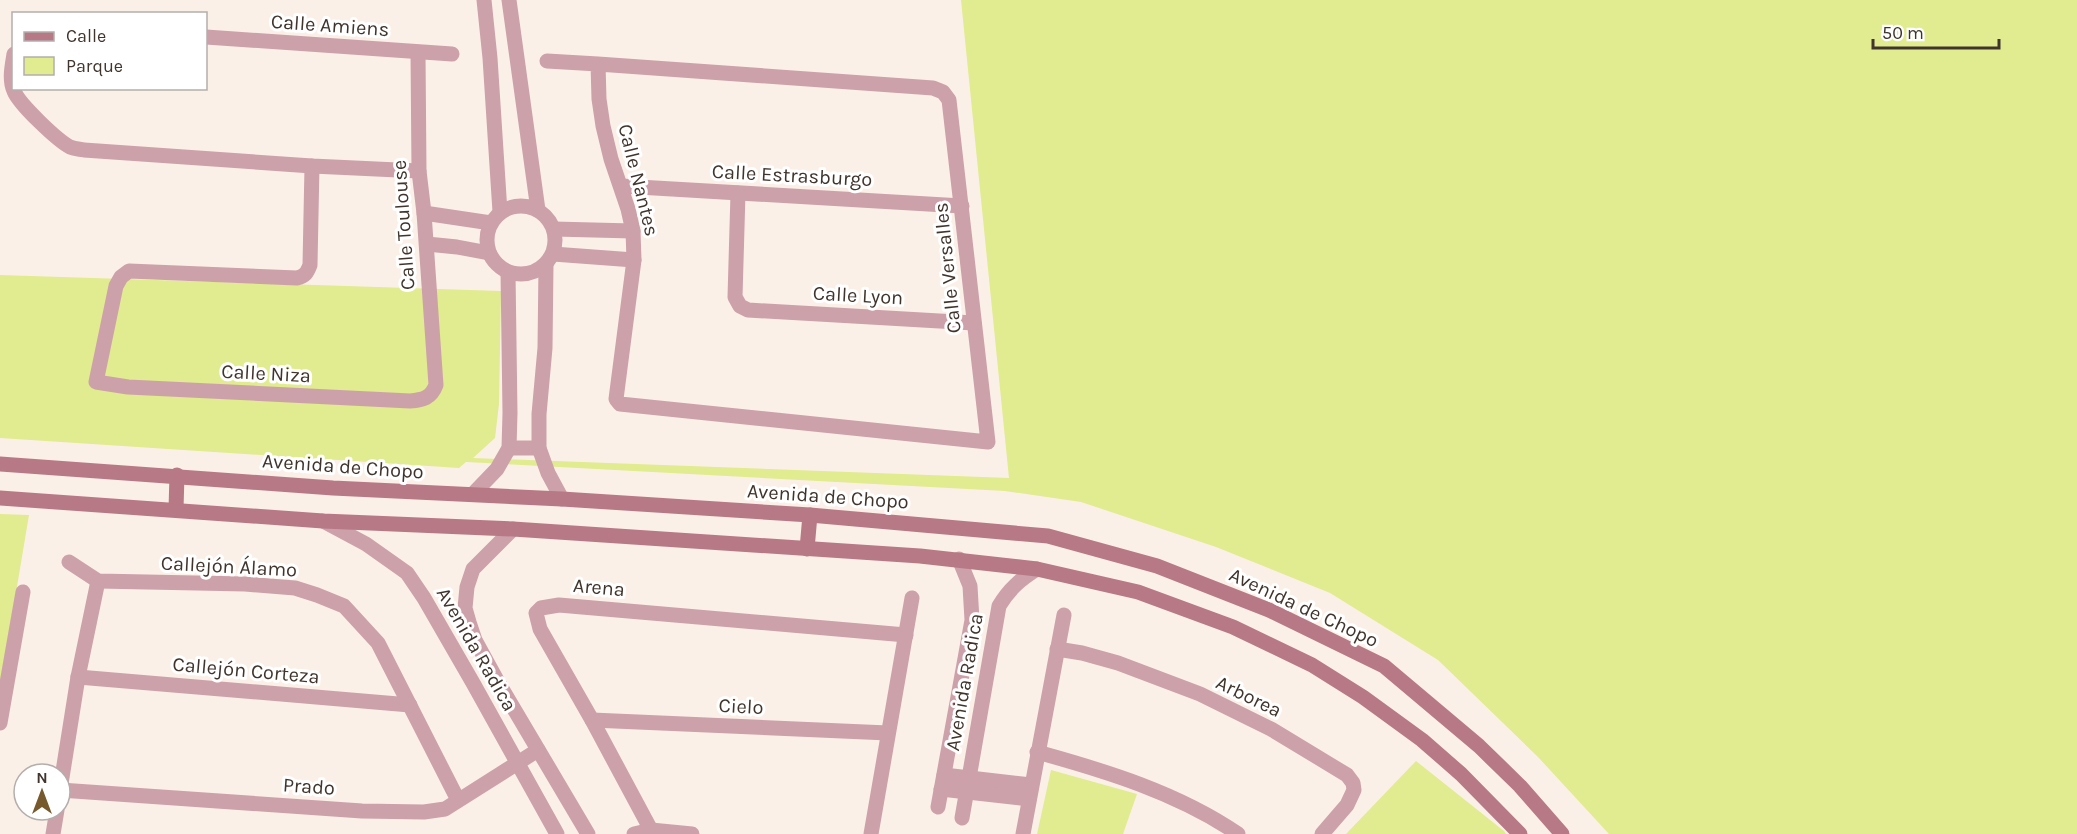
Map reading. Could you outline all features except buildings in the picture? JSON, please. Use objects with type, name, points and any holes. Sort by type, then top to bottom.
[{"type":"street","points":[[484,0],[490,58],[495,218],[486,238],[489,253],[496,265],[508,272],[521,275],[534,272],[549,260],[634,260]]},
{"type":"street","points":[[508,0],[538,210]]},
{"type":"street","name":"Calle Amiens","points":[[207,37],[452,54]]},
{"type":"street","name":"Calle Toulouse","points":[[418,52],[419,171],[427,244],[436,385],[432,394]]},
{"type":"street","points":[[490,58],[515,55]]},
{"type":"street","points":[[547,61],[598,64]]},
{"type":"street","name":"Calle Versalles","points":[[598,64],[933,88],[943,92],[950,100],[988,442]]},
{"type":"street","name":"Calle Nantes","points":[[598,64],[599,99],[603,126],[633,231],[634,260],[616,399],[620,404],[988,442]]},
{"type":"street","points":[[14,90],[19,101],[62,141],[84,150],[419,171]]},
{"type":"street","name":"Calle Niza","points":[[312,166],[310,265],[307,273],[297,278],[129,271],[116,285],[96,382],[128,387],[410,401],[424,399],[432,394]]},
{"type":"street","name":"Calle Estrasburgo","points":[[621,186],[962,206]]},
{"type":"street","name":"Calle Lyon","points":[[738,193],[735,297],[740,306],[748,310],[974,322]]},
{"type":"street","points":[[424,213],[495,218],[512,206],[525,206],[538,210],[548,218],[554,229],[556,242],[549,260],[539,414],[539,448],[548,473],[562,499]]},
{"type":"street","points":[[554,229],[633,231]]},
{"type":"street","points":[[427,244],[489,253]]},
{"type":"street","points":[[473,494],[496,469],[509,448],[508,272]]},
{"type":"street","points":[[509,448],[539,448]]},
{"type":"street","name":"Avenida de Chopo","points":[[0,464],[333,488],[562,499],[810,515],[1048,536],[1157,566],[1269,610],[1384,666],[1479,746],[1520,786],[1562,834]]},
{"type":"street","points":[[176,509],[177,475]]},
{"type":"street","points":[[0,498],[323,521],[513,529],[959,559],[1037,569],[1138,592],[1233,627],[1312,665],[1363,697],[1422,740],[1461,774],[1520,834]]},
{"type":"street","points":[[807,549],[810,515]]},
{"type":"street","name":"Avenida Radica","points":[[323,521],[366,544],[407,573],[424,598],[519,762],[557,834]]},
{"type":"street","name":"Avenida Radica","points":[[513,529],[473,569],[466,587],[465,608],[475,640],[588,834]]},
{"type":"street","name":"Avenida Radica","points":[[938,807],[972,620],[973,603],[970,586],[959,559]]},
{"type":"street","points":[[64,762],[78,677],[98,581],[69,562]]},
{"type":"street","name":"Avenida Radica","points":[[962,818],[999,606],[1005,595],[1016,584],[1037,569]]},
{"type":"street","name":"Callejón Álamo","points":[[98,581],[245,584],[295,588],[344,606],[378,643],[458,800]]},
{"type":"street","points":[[0,723],[7,641],[23,592]]},
{"type":"street","points":[[871,834],[912,598]]},
{"type":"street","name":"Arena","points":[[651,830],[540,629],[536,613],[541,608],[559,605],[906,635]]},
{"type":"street","points":[[1023,834],[1064,615]]},
{"type":"street","name":"Arborea","points":[[1057,649],[1118,663],[1200,694],[1271,729],[1347,775],[1353,783],[1351,799],[1322,834]]},
{"type":"street","name":"Callejón Corteza","points":[[78,677],[410,705]]},
{"type":"street","name":"Cielo","points":[[592,720],[888,734]]},
{"type":"street","name":"Prado","points":[[72,791],[406,813],[436,811],[445,809],[538,750]]},
{"type":"street","points":[[1037,752],[1105,771],[1170,797],[1238,834]]},
{"type":"street","points":[[943,782],[1030,792]]},
{"type":"street","points":[[634,834],[651,830],[692,834]]},
{"type":"green space","points":[[961,0],[2077,0],[2077,834],[1609,834],[1538,757],[1438,660],[1330,593],[1216,547],[1081,502],[1005,491],[466,462],[459,468],[0,438],[0,275],[501,291],[499,404],[495,438],[473,458],[1009,478]]},
{"type":"green space","points":[[0,514],[29,515],[0,688]]},
{"type":"green space","points":[[1416,761],[1504,831],[1506,834],[1346,834]]},
{"type":"green space","points":[[1051,770],[1137,794],[1123,834],[1037,834]]}]
